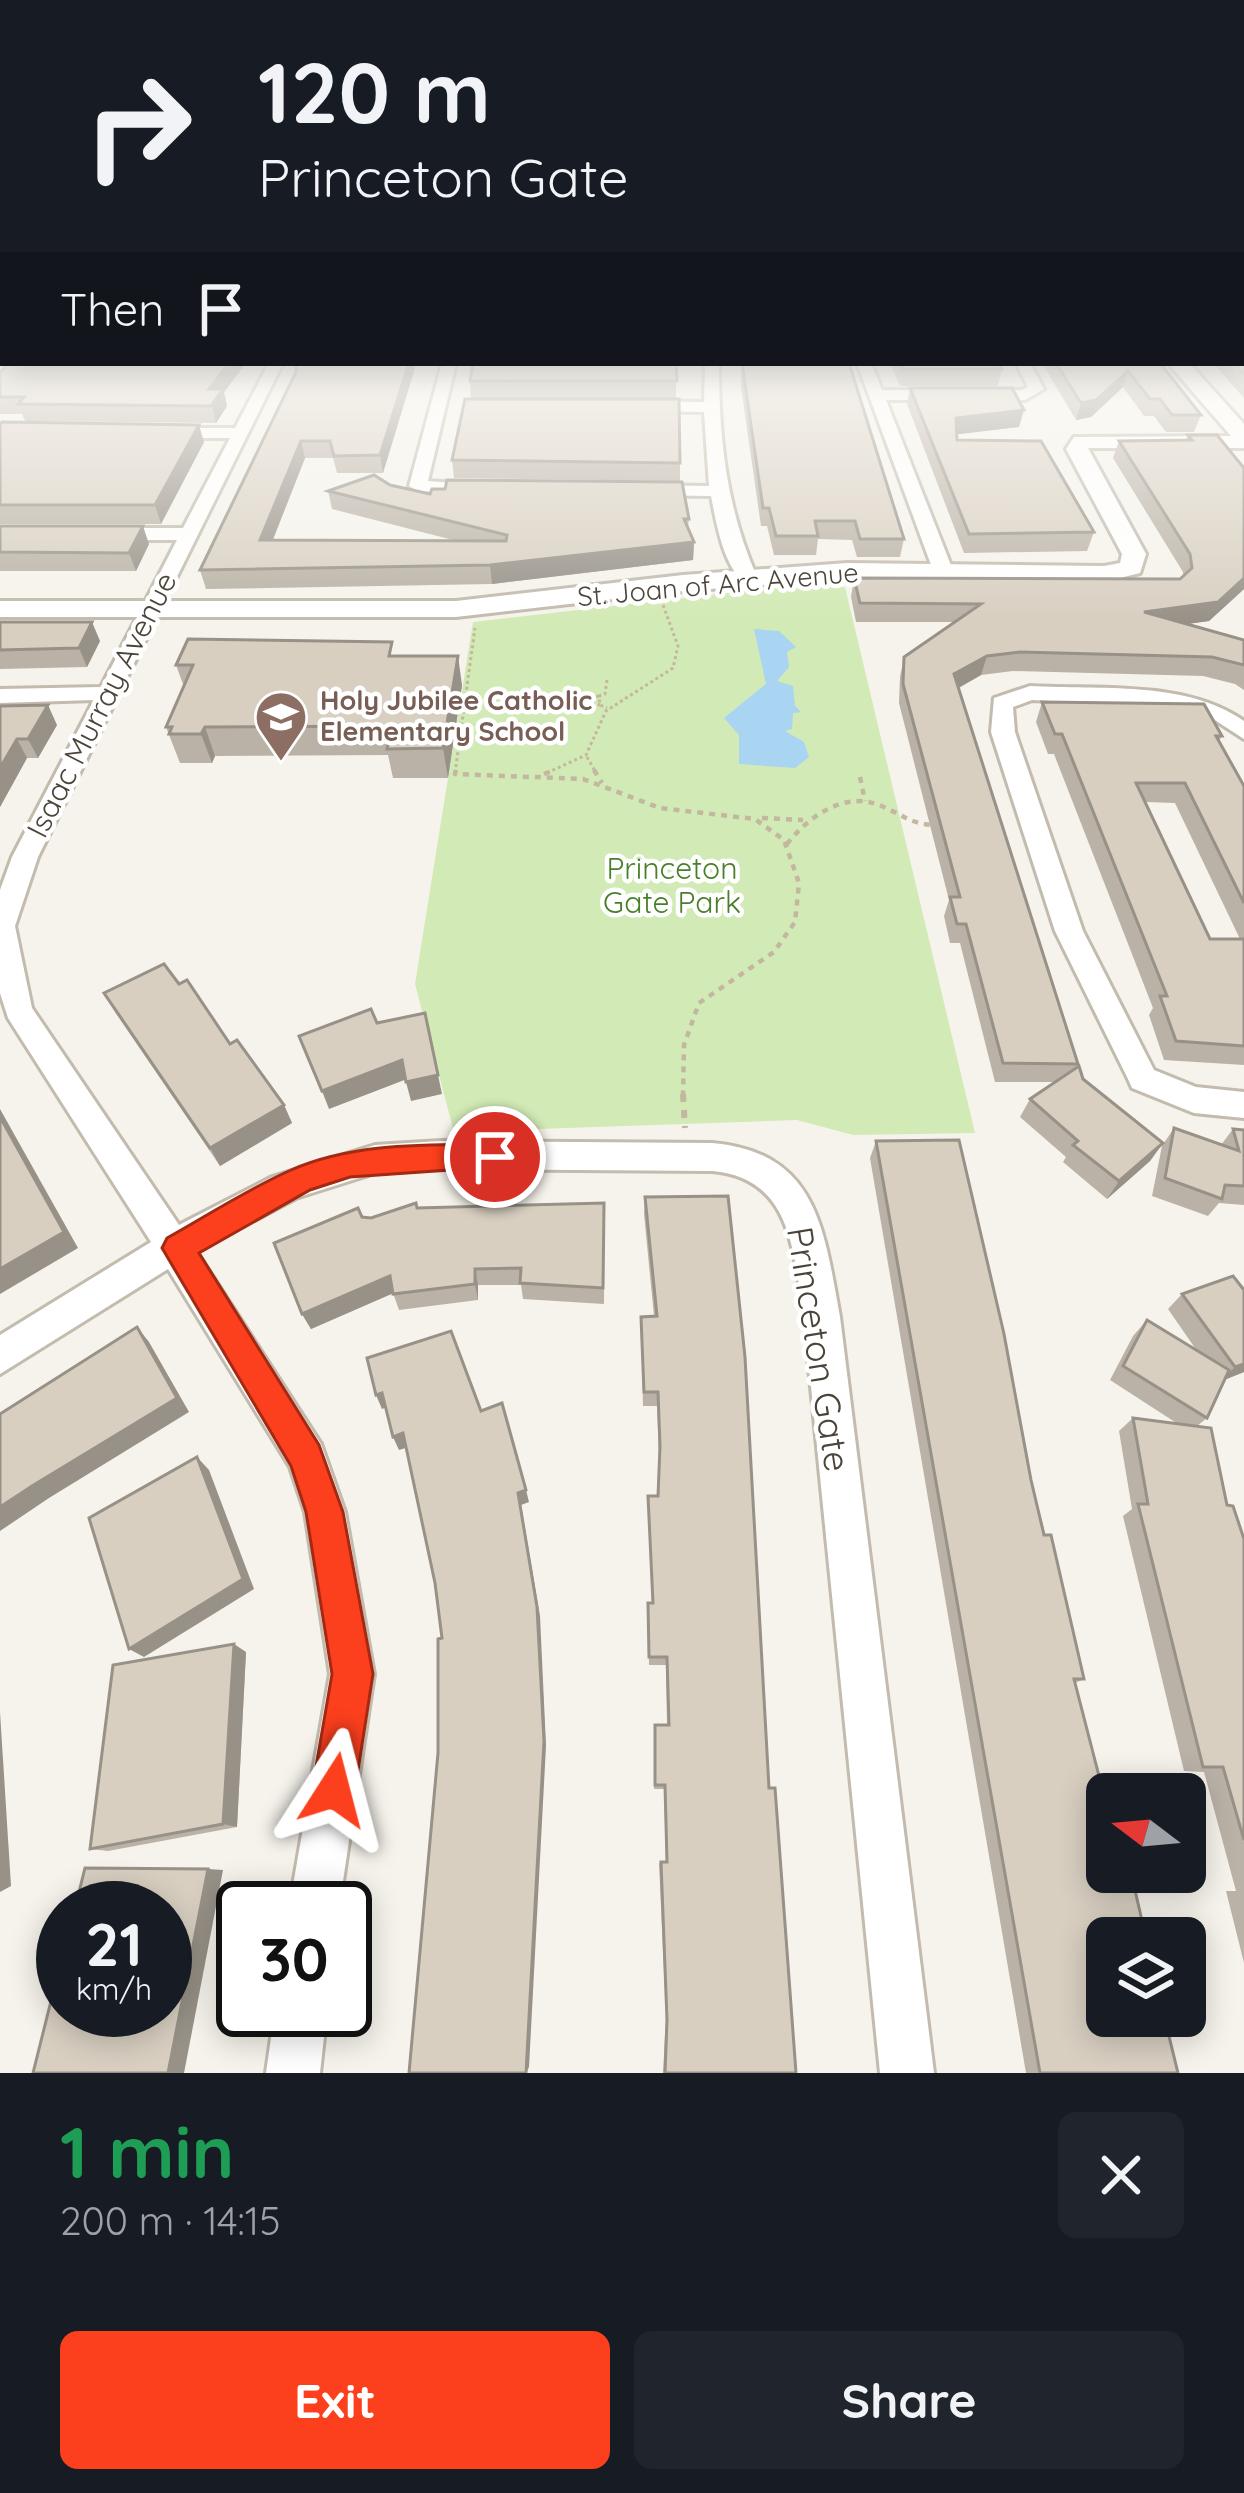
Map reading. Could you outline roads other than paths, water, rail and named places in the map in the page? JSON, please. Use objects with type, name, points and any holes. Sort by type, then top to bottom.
[{"type":"street","name":"Isaac Murray Avenue","points":[[246,429],[186,534],[155,608],[26,856],[6,910],[2,942],[9,1014],[178,1248],[307,1458],[339,1580],[352,1674],[318,1881]]},
{"type":"street","points":[[431,429],[418,486],[510,490]]},
{"type":"street","points":[[712,429],[716,490],[725,532],[747,577]]},
{"type":"street","points":[[889,429],[944,573]]},
{"type":"street","points":[[131,432],[244,434]]},
{"type":"street","name":"St. Joan of Arc Avenue","points":[[0,609],[456,609],[747,577],[1104,574],[1131,568],[1134,554],[1084,470],[1077,449],[1082,442],[1244,439]]},
{"type":"street","points":[[626,490],[716,490]]},
{"type":"street","points":[[93,534],[186,534]]},
{"type":"street","points":[[0,696],[110,693]]},
{"type":"street","points":[[1244,732],[1211,708],[1174,700],[1030,693],[1001,703],[1004,732],[1069,932],[1143,1079],[1194,1100],[1244,1105]]},
{"type":"street","name":"Princeton Gate","points":[[0,1356],[301,1179],[374,1160],[687,1158],[757,1165],[785,1189],[805,1231],[872,1725],[907,2073]]},
{"type":"street","points":[[292,2073],[297,2037]]},
{"type":"water","points":[[754,629],[779,631],[796,647],[787,652],[789,667],[777,681],[793,686],[795,706],[801,712],[793,713],[792,729],[785,731],[804,742],[809,757],[795,768],[739,764],[739,735],[724,718],[766,684]]},
{"type":"place","name":"Holy Jubilee Catholic Elementary School","points":[[281,763]]},
{"type":"park label","name":"Princeton Gate Park","points":[[672,886]]}]
